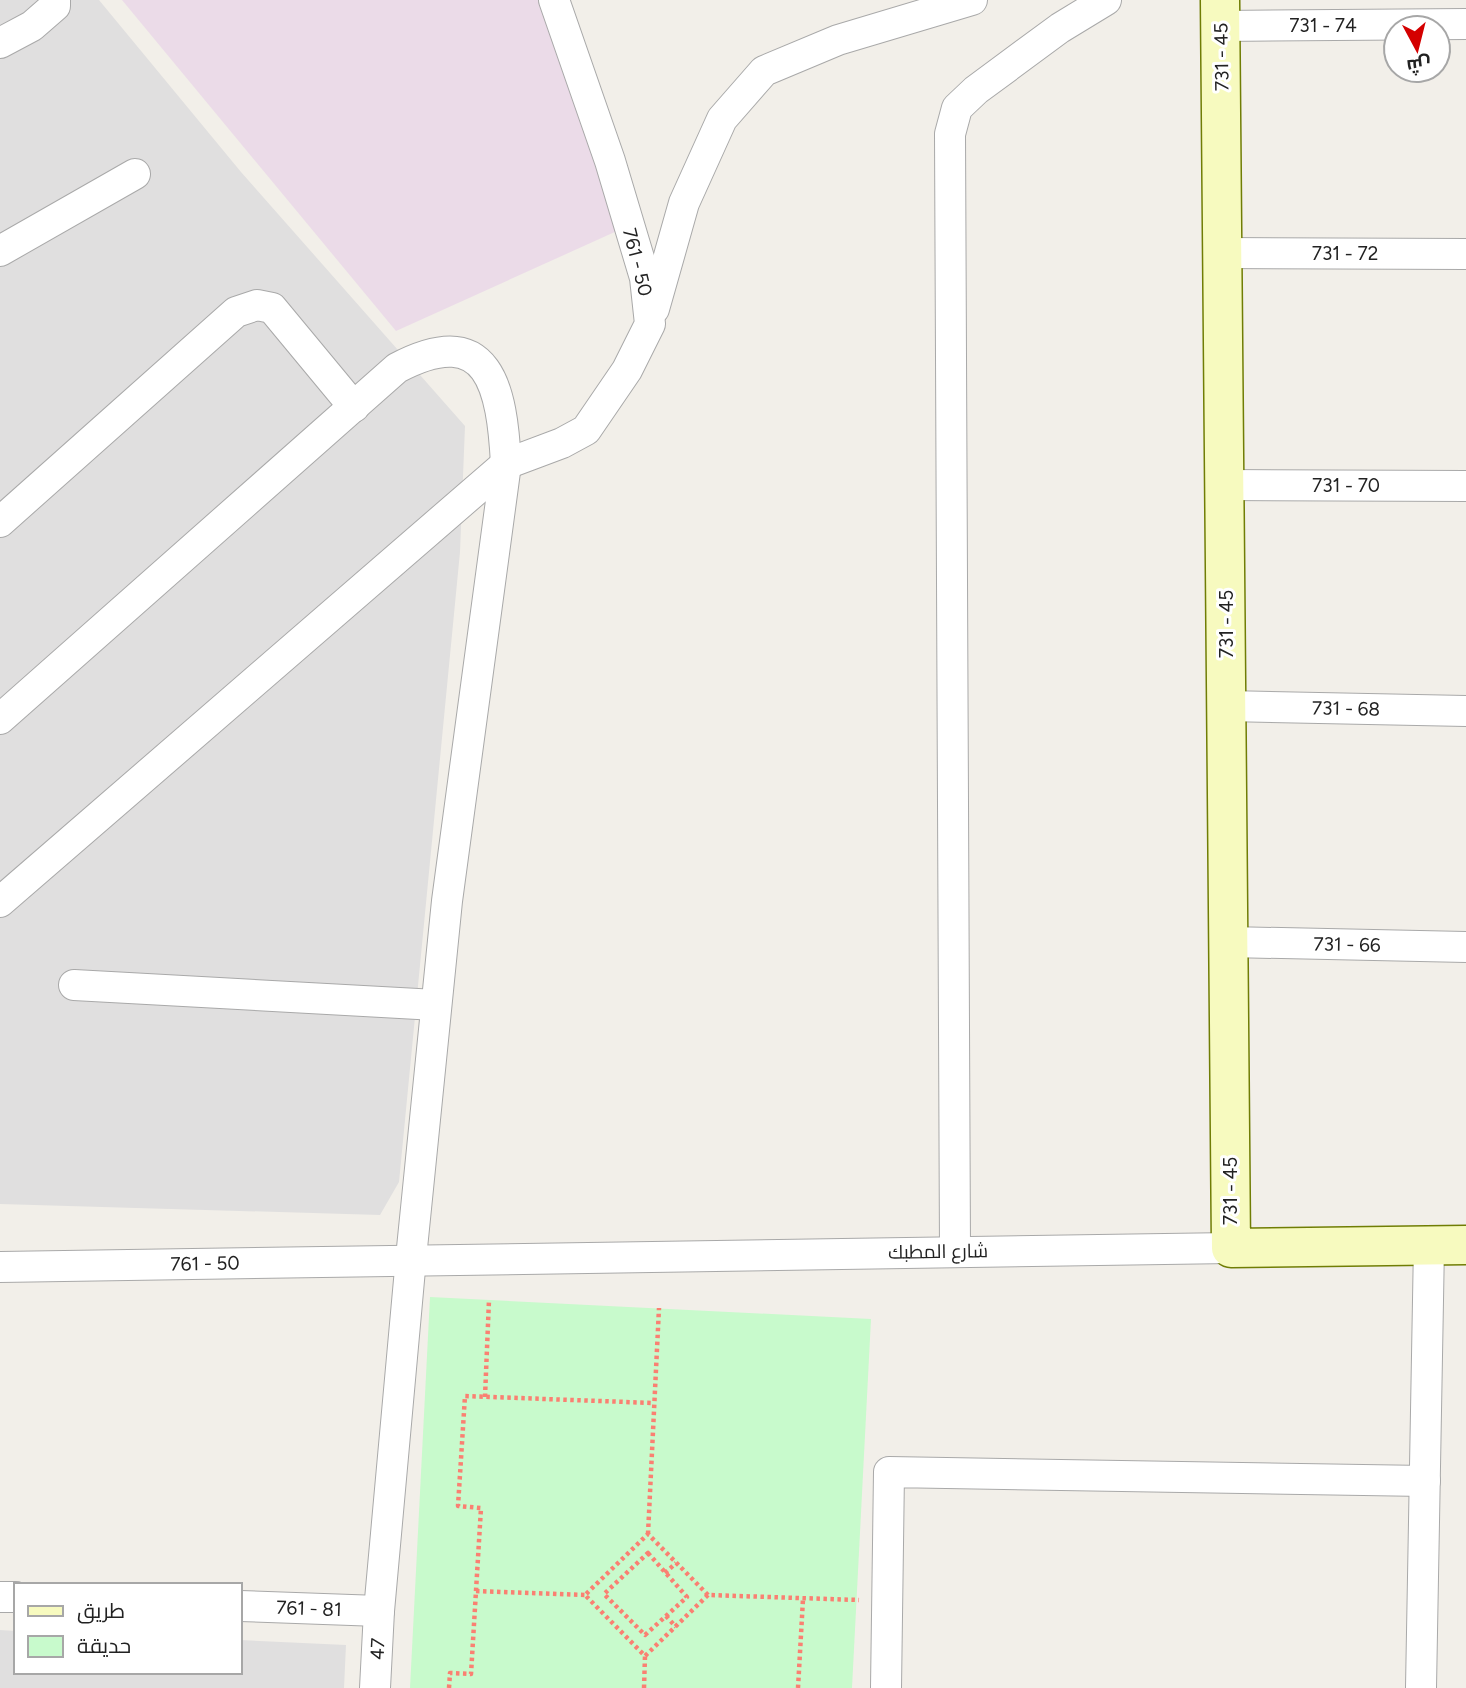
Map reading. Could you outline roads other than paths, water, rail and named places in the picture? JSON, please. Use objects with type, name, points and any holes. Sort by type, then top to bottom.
[{"type":"street","points":[[0,43],[33,26],[55,6],[55,0]]},
{"type":"street","name":"761 - 50","points":[[506,464],[562,443],[586,430],[627,370],[650,324],[641,265],[554,0]]},
{"type":"street","points":[[650,324],[684,203],[722,119],[764,71],[838,40],[972,0]]},
{"type":"street","points":[[955,1251],[950,134],[957,108],[976,90],[1060,28],[1106,0]]},
{"type":"street","name":"731 - 74","points":[[1221,13],[1466,24]]},
{"type":"street","name":"731 - 45","points":[[1221,13],[1231,1248]]},
{"type":"street","points":[[0,251],[135,174]]},
{"type":"street","name":"731 - 72","points":[[1223,253],[1466,254]]},
{"type":"street","points":[[0,522],[236,312],[257,305],[272,308],[354,407]]},
{"type":"street","name":"47","points":[[0,719],[397,368],[423,354],[446,349],[473,358],[492,376],[503,414],[506,464],[447,901],[379,1611],[376,1688]]},
{"type":"street","points":[[0,902],[506,464]]},
{"type":"street","name":"731 - 70","points":[[1225,485],[1466,486]]},
{"type":"street","name":"731 - 68","points":[[1227,706],[1466,711]]},
{"type":"street","name":"731 - 66","points":[[1229,942],[1466,947]]},
{"type":"street","points":[[75,985],[436,1005]]},
{"type":"street","points":[[1421,1688],[1429,1245]]},
{"type":"street","name":"شارع المطبك","points":[[411,1258],[1466,1245]]},
{"type":"street","name":"761 - 50","points":[[0,1267],[411,1258]]},
{"type":"street","points":[[886,1688],[889,1472],[1425,1481]]},
{"type":"street","name":"761 - 81","points":[[242,1606],[379,1611]]}]
